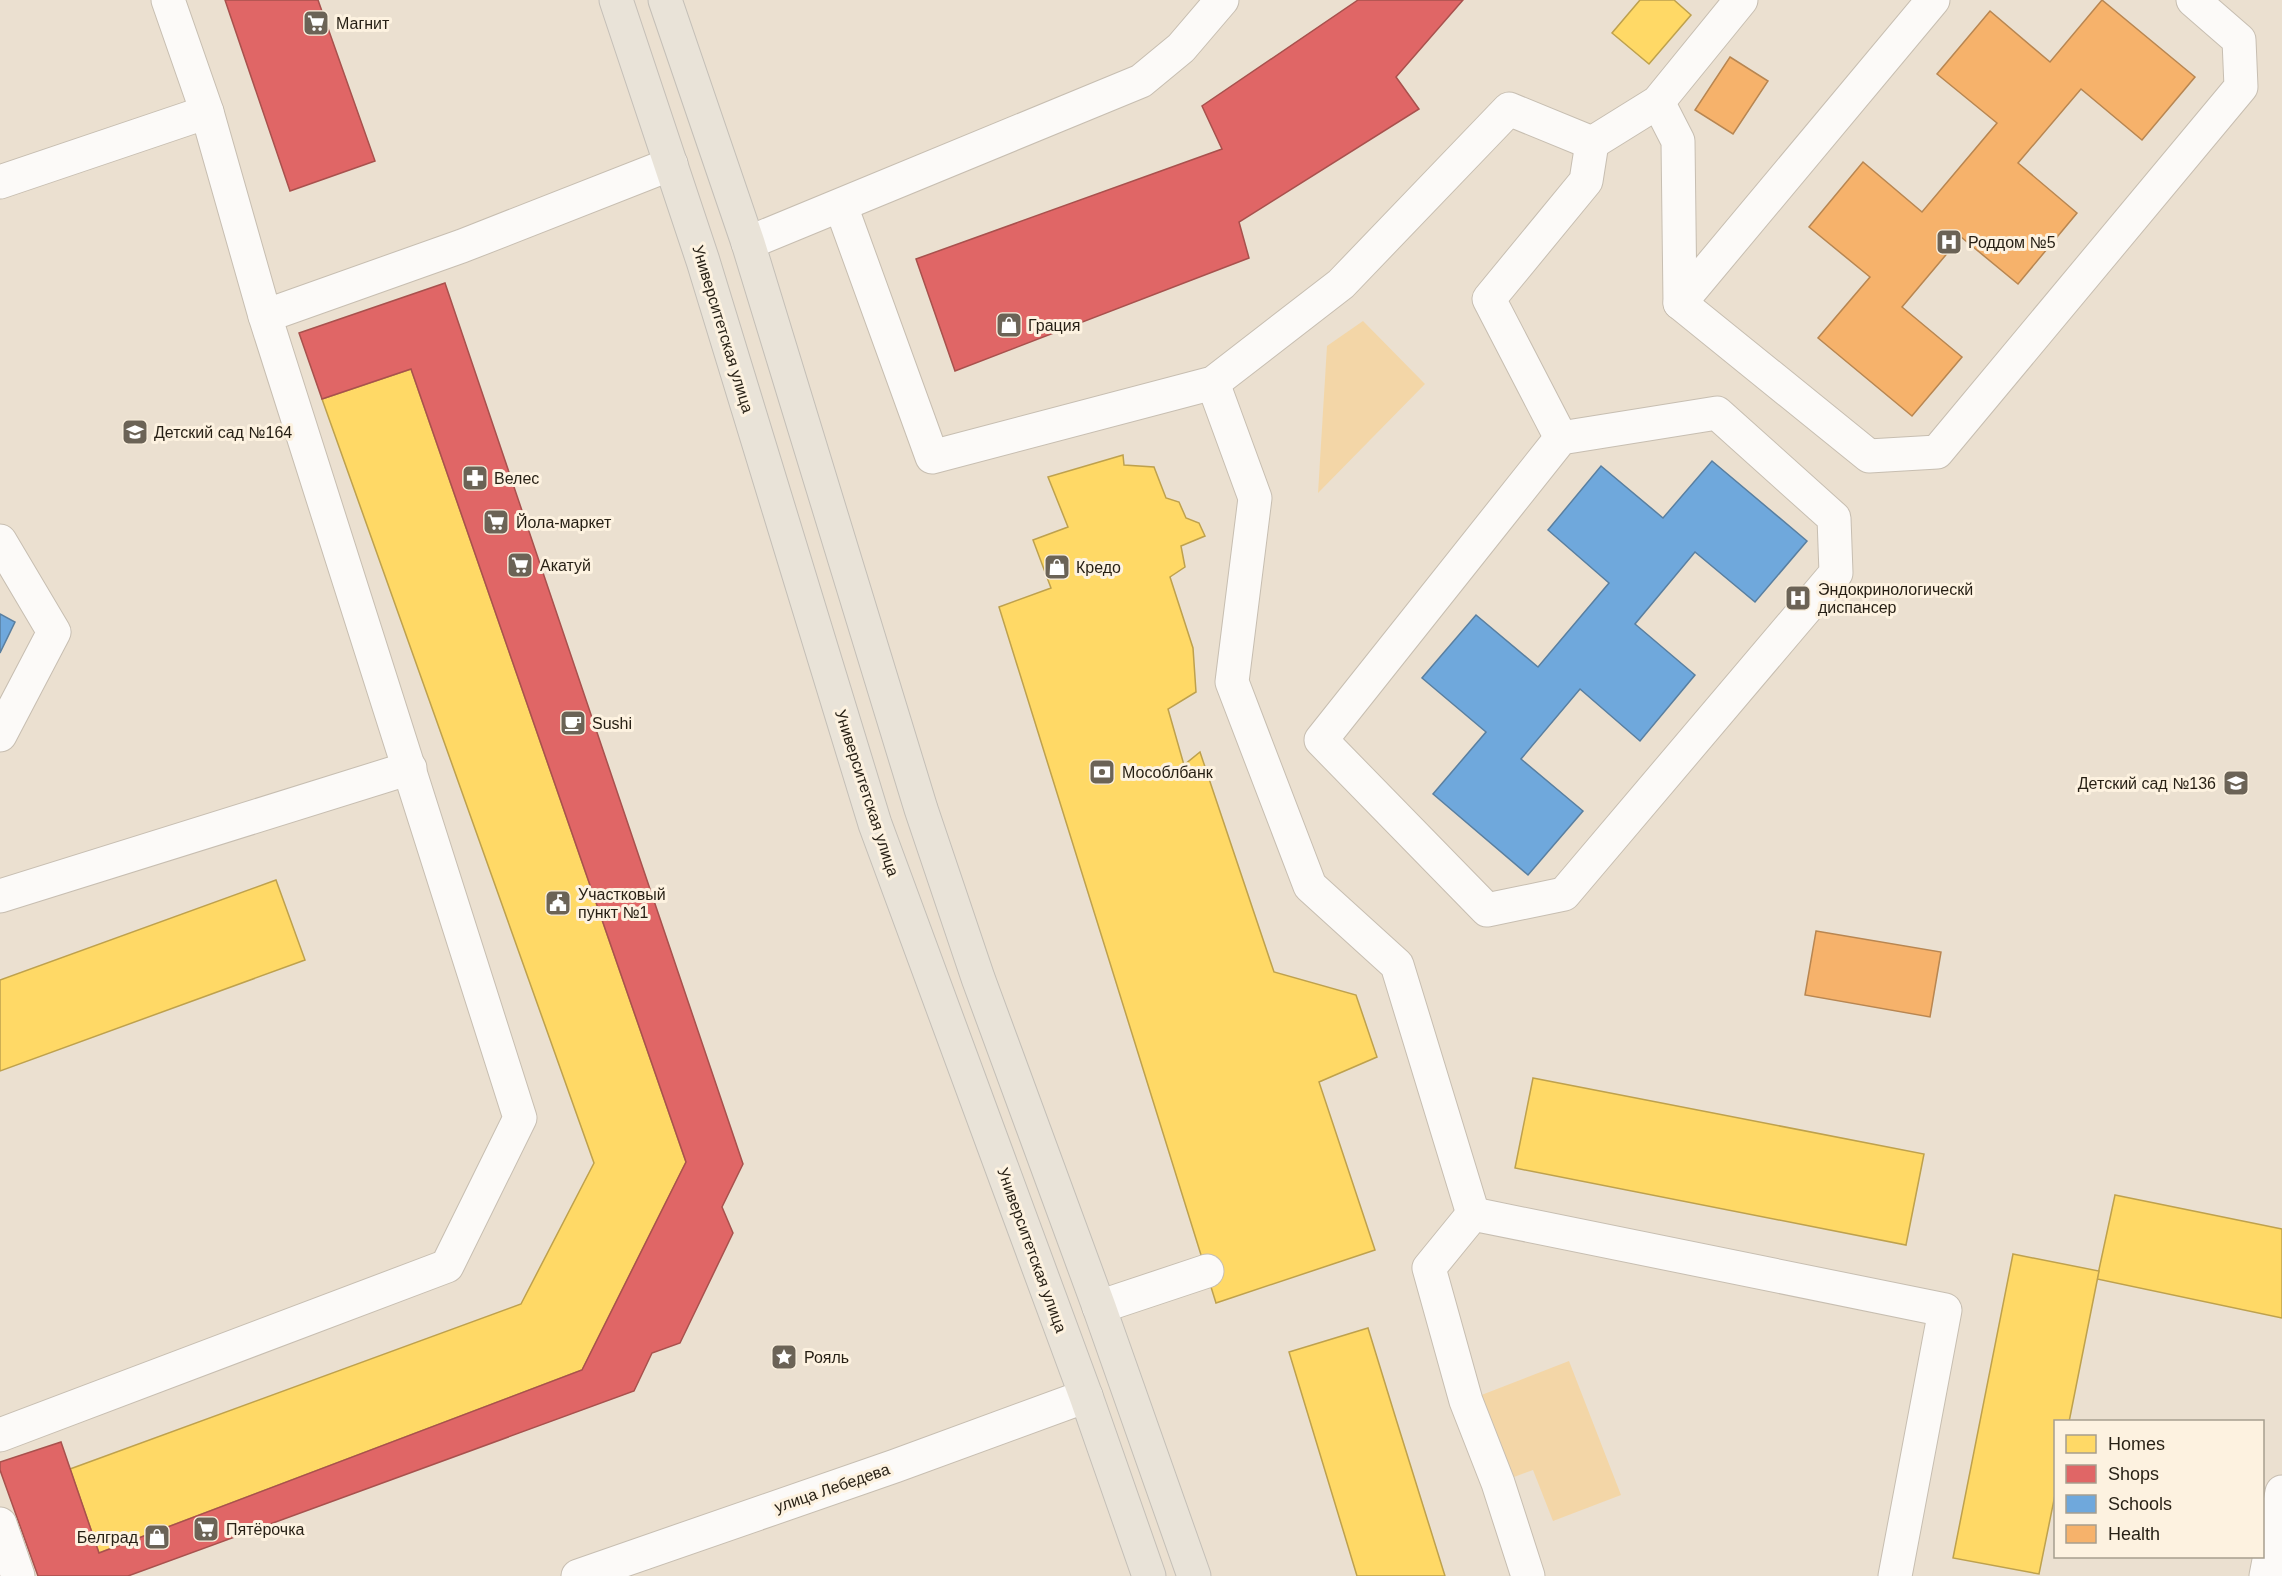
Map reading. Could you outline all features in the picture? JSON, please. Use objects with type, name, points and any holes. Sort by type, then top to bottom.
[{"type":"main road","name":"Университетская улица","points":[[616,0],[703,261],[875,824],[1086,1396],[1149,1576]]},
{"type":"main road","points":[[665,0],[748,243],[921,809],[978,978],[1099,1306],[1194,1576]]},
{"type":"main road","points":[[671,164],[716,148]]},
{"type":"main road","points":[[703,261],[748,243]]},
{"type":"main road","points":[[1086,1396],[1126,1382]]},
{"type":"street","points":[[0,1435],[447,1266],[520,1118],[265,316],[207,112],[168,0]]},
{"type":"street","points":[[748,243],[1141,81],[1181,48],[1222,0]]},
{"type":"street","points":[[1561,438],[1489,299],[1586,181],[1592,143],[1658,102],[1741,0]]},
{"type":"street","points":[[1680,303],[1933,0]]},
{"type":"street","points":[[1680,303],[1869,456],[1937,452],[2241,87],[2240,40],[2193,0]]},
{"type":"street","points":[[1658,102],[1678,141],[1680,303]]},
{"type":"street","points":[[841,206],[932,457],[1213,383],[1341,284],[1509,109],[1592,143]]},
{"type":"street","points":[[0,182],[207,112]]},
{"type":"street","points":[[265,316],[462,246],[671,164]]},
{"type":"street","points":[[1213,383],[1255,498],[1232,682],[1310,886],[1397,965],[1473,1214]]},
{"type":"street","points":[[1717,413],[1834,518],[1836,573],[1564,894],[1487,910],[1321,740],[1561,438],[1717,413]]},
{"type":"street","points":[[0,541],[54,632],[0,735]]},
{"type":"street","points":[[0,896],[410,768]]},
{"type":"street","points":[[1473,1214],[1429,1268],[1466,1401],[1498,1483],[1528,1576]]},
{"type":"street","points":[[1473,1214],[1945,1310],[1895,1576]]},
{"type":"street","points":[[1099,1306],[1207,1271]]},
{"type":"street","name":"улица Лебедева","points":[[578,1576],[896,1466],[1086,1396]]},
{"type":"street","points":[[2266,1576],[2282,1492]]},
{"type":"street","points":[[0,1524],[18,1576]]},
{"type":"shaded area","points":[[1363,321],[1425,384],[1318,493],[1327,346]]},
{"type":"shaded area","points":[[1569,1361],[1621,1495],[1553,1521],[1533,1470],[1498,1483],[1466,1401]]},
{"type":"building: Homes","points":[[1640,0],[1674,0],[1691,15],[1649,64],[1612,33]]},
{"type":"building: Homes","points":[[411,369],[686,1162],[582,1370],[99,1553],[70,1469],[521,1304],[594,1163],[322,399]]},
{"type":"building: Homes","points":[[1123,455],[1124,465],[1154,467],[1166,498],[1179,502],[1186,518],[1199,523],[1205,536],[1181,546],[1185,567],[1170,577],[1193,648],[1196,692],[1168,709],[1184,765],[1200,752],[1274,972],[1356,995],[1377,1057],[1319,1082],[1375,1250],[1216,1303],[999,607],[1051,588],[1033,540],[1068,527],[1048,477]]},
{"type":"building: Homes","points":[[276,880],[305,960],[0,1071],[0,980]]},
{"type":"building: Homes","points":[[1533,1078],[1924,1154],[1906,1245],[1515,1168]]},
{"type":"building: Homes","points":[[2115,1195],[2282,1229],[2282,1318],[2097,1279]]},
{"type":"building: Homes","points":[[2013,1254],[2099,1271],[2069,1420],[2054,1420],[2054,1500],[2039,1574],[1953,1558]]},
{"type":"building: Homes","points":[[1368,1328],[1445,1576],[1357,1576],[1289,1352]]},
{"type":"building: Shops","points":[[225,0],[318,0],[375,161],[290,191]]},
{"type":"building: Shops","points":[[1358,0],[1463,0],[1396,77],[1419,109],[1239,222],[1249,258],[955,371],[916,259],[1222,149],[1202,106]]},
{"type":"building: Shops","points":[[445,283],[743,1164],[722,1207],[733,1233],[680,1343],[652,1353],[634,1391],[128,1576],[38,1576],[0,1470],[0,1462],[61,1442],[99,1553],[582,1370],[686,1162],[411,369],[322,399],[299,333]]},
{"type":"building: Schools","points":[[1712,461],[1807,541],[1755,602],[1695,552],[1635,624],[1695,675],[1640,741],[1580,689],[1521,759],[1583,811],[1528,875],[1433,794],[1486,732],[1422,678],[1476,615],[1538,667],[1609,583],[1548,530],[1601,466],[1663,518]]},
{"type":"building: Schools","points":[[0,614],[15,622],[0,653]]},
{"type":"building: Health","points":[[2102,0],[2195,77],[2142,140],[2081,89],[2018,163],[2077,213],[2018,284],[1961,237],[1902,307],[1962,357],[1912,416],[1818,338],[1870,277],[1809,227],[1863,162],[1922,212],[1997,123],[1937,74],[1990,11],[2050,62]]},
{"type":"building: Health","points":[[1730,57],[1768,81],[1733,134],[1695,110]]},
{"type":"building: Health","points":[[1816,931],[1941,952],[1930,1017],[1805,995]]},
{"type":"place","name":"Магнит","points":[[316,23]]},
{"type":"place","name":"Роддом №5","points":[[1949,242]]},
{"type":"place","name":"Грация","points":[[1009,325]]},
{"type":"place","name":"Детский сад №164","points":[[135,432]]},
{"type":"place","name":"Велес","points":[[475,478]]},
{"type":"place","name":"Йола-маркет","points":[[496,522]]},
{"type":"place","name":"Акатуй","points":[[520,565]]},
{"type":"place","name":"Кредо","points":[[1057,567]]},
{"type":"place","name":"Эндокринологическй диспансер","points":[[1798,598]]},
{"type":"place","name":"Sushi","points":[[573,723]]},
{"type":"place","name":"Мособлбанк","points":[[1102,772]]},
{"type":"place","name":"Детский сад №136","points":[[2236,783]]},
{"type":"place","name":"Участковый пункт №1","points":[[558,903]]},
{"type":"place","name":"Рояль","points":[[784,1357]]},
{"type":"place","name":"Пятёрочка","points":[[206,1529]]},
{"type":"place","name":"Белград","points":[[157,1537]]}]
